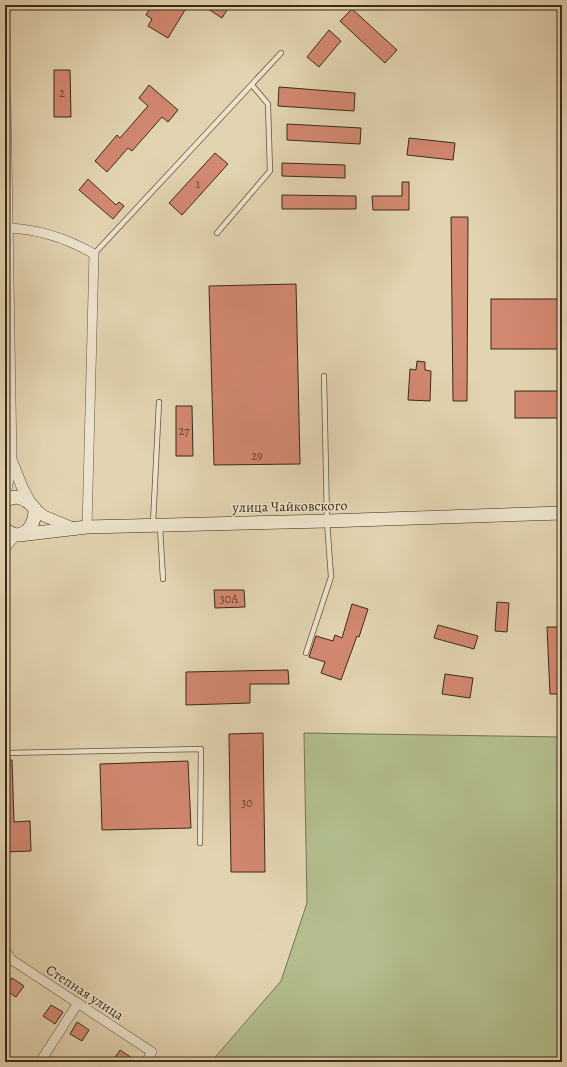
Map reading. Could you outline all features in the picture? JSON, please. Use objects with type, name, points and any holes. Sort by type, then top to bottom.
[{"type":"main road","points":[[5,501],[15,497],[21,498],[33,506],[34,522],[31,527],[11,534]]},
{"type":"main road","name":"улица Чайковского","points":[[11,534],[87,527],[326,522],[562,513]]},
{"type":"street","points":[[5,98],[12,460],[5,496]]},
{"type":"street","points":[[8,228],[24,229],[74,242],[94,254],[87,527]]},
{"type":"street","points":[[12,460],[18,478],[33,506],[44,516],[74,528]]},
{"type":"street","points":[[5,547],[11,534]]},
{"type":"street","name":"Степная улица","points":[[6,958],[152,1052],[148,1062]]},
{"type":"street","points":[[40,1062],[78,1003]]},
{"type":"lane","points":[[94,254],[281,53]]},
{"type":"lane","points":[[217,233],[270,171],[268,104],[252,85]]},
{"type":"lane","points":[[306,653],[331,577],[326,522],[324,376]]},
{"type":"lane","points":[[159,402],[156,525],[163,579]]},
{"type":"lane","points":[[5,753],[201,749],[200,843]]},
{"type":"green space","points":[[304,733],[562,737],[562,1062],[211,1062],[281,981],[307,903]]},
{"type":"building","points":[[152,5],[188,5],[168,38],[148,26],[152,19],[146,15]]},
{"type":"building","points":[[202,5],[230,5],[222,18]]},
{"type":"building","points":[[352,9],[397,50],[385,63],[340,21]]},
{"type":"building","points":[[329,30],[341,41],[319,67],[307,57]]},
{"type":"building","points":[[54,70],[70,70],[71,117],[54,117]]},
{"type":"building","points":[[149,85],[178,110],[168,122],[162,117],[132,151],[128,148],[107,172],[95,161],[117,135],[120,138],[148,106],[139,98]]},
{"type":"building","points":[[279,87],[355,93],[354,111],[278,106]]},
{"type":"building","points":[[287,124],[361,128],[360,144],[287,140]]},
{"type":"building","points":[[409,138],[455,143],[453,160],[407,155]]},
{"type":"building","points":[[215,153],[228,164],[182,215],[169,203]]},
{"type":"building","points":[[282,163],[345,165],[345,178],[282,176]]},
{"type":"building","points":[[88,179],[116,205],[119,202],[124,206],[113,219],[79,190]]},
{"type":"building","points":[[402,182],[409,182],[409,210],[373,210],[372,196],[402,196]]},
{"type":"building","points":[[282,195],[356,196],[356,209],[282,209]]},
{"type":"building","points":[[451,217],[468,217],[467,401],[453,401]]},
{"type":"building","points":[[296,284],[300,464],[214,465],[209,286]]},
{"type":"building","points":[[491,299],[562,299],[562,349],[491,349]]},
{"type":"building","points":[[417,361],[425,362],[425,370],[431,371],[430,401],[408,400],[410,369],[416,370]]},
{"type":"building","points":[[515,391],[562,391],[562,418],[515,418]]},
{"type":"building","points":[[176,406],[192,406],[193,456],[176,456]]},
{"type":"building","points":[[214,590],[244,590],[245,607],[215,608]]},
{"type":"building","points":[[497,602],[509,603],[507,632],[495,631]]},
{"type":"building","points":[[352,604],[368,609],[359,637],[357,636],[341,680],[321,673],[325,662],[309,657],[316,636],[333,641],[335,635],[342,638]]},
{"type":"building","points":[[438,625],[478,636],[474,649],[434,638]]},
{"type":"building","points":[[547,627],[562,627],[562,694],[550,694]]},
{"type":"building","points":[[288,670],[289,684],[250,684],[250,703],[186,705],[186,672]]},
{"type":"building","points":[[445,674],[473,678],[470,698],[442,694]]},
{"type":"building","points":[[263,733],[265,872],[231,872],[229,734]]},
{"type":"building","points":[[5,760],[12,760],[14,822],[30,821],[31,851],[5,852]]},
{"type":"building","points":[[188,761],[191,828],[102,830],[100,764]]},
{"type":"building","points":[[12,978],[24,986],[16,997],[5,990]]},
{"type":"building","points":[[51,1005],[63,1012],[55,1024],[43,1016]]},
{"type":"building","points":[[77,1022],[89,1030],[82,1041],[70,1034]]},
{"type":"building","points":[[120,1050],[132,1058],[129,1062],[112,1062]]}]
